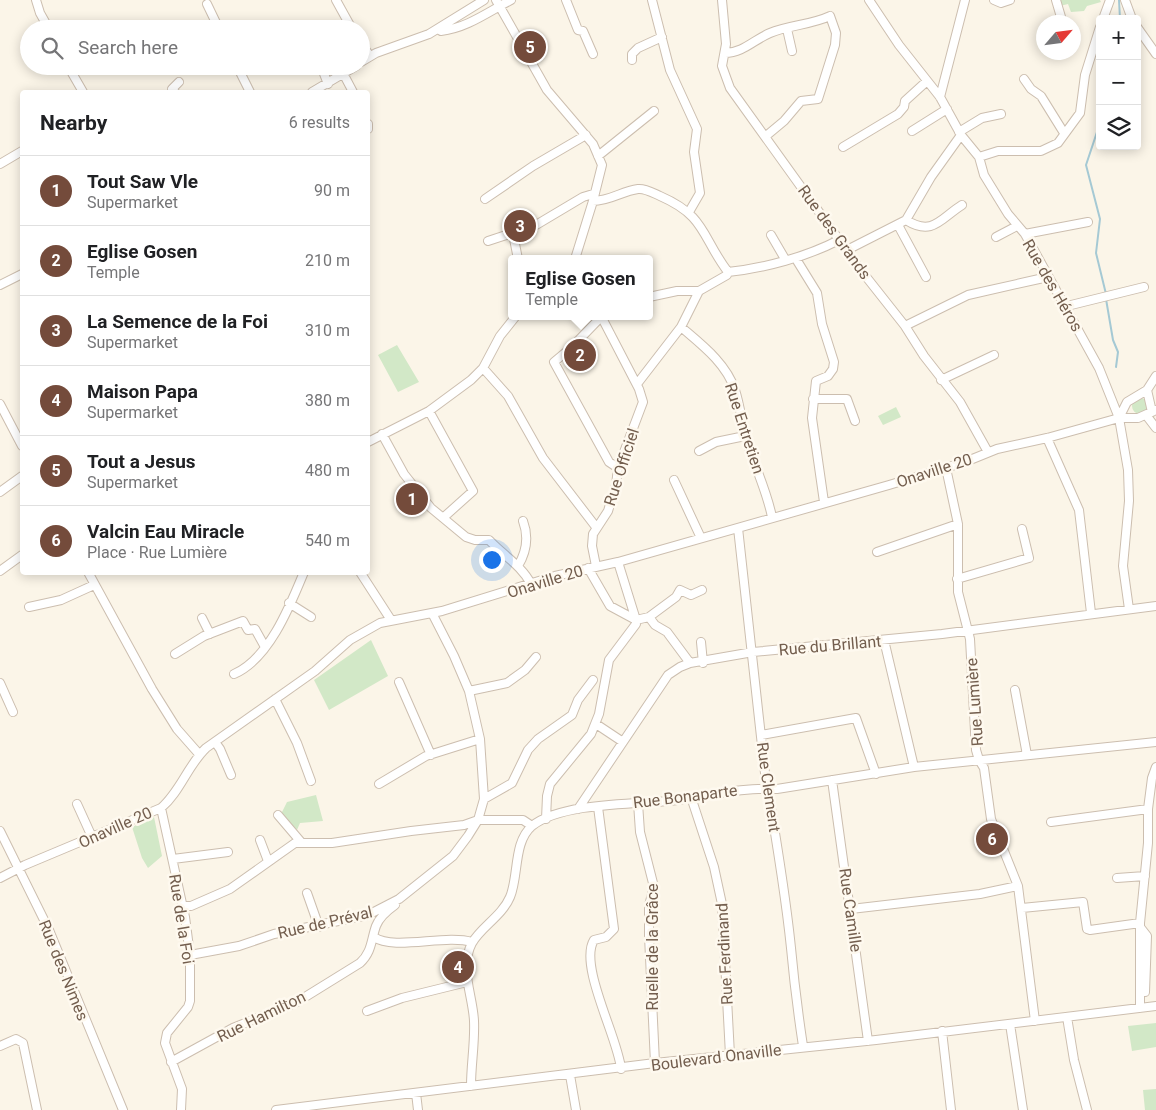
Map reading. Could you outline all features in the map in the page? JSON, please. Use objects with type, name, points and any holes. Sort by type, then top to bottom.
[{"type":"street","points":[[36,0],[44,20]]},
{"type":"street","points":[[336,0],[347,20]]},
{"type":"street","points":[[370,56],[418,40],[484,0]]},
{"type":"street","points":[[438,29],[441,31],[450,30],[471,23],[498,3],[510,0]]},
{"type":"street","points":[[566,0],[578,30],[583,31],[593,54]]},
{"type":"street","points":[[652,0],[670,70],[697,129],[694,158],[700,193],[689,212]]},
{"type":"street","name":"Rue des Grands","points":[[722,0],[725,53],[722,66],[726,80],[839,240],[960,402],[988,452]]},
{"type":"street","name":"Rue des Héros","points":[[869,0],[898,45],[940,97],[960,134],[979,157],[984,175],[1024,234],[1067,306],[1099,368],[1119,418],[1129,480],[1129,501],[1123,560],[1129,609]]},
{"type":"street","points":[[940,97],[944,89],[946,68],[965,0]]},
{"type":"street","points":[[994,0],[1001,3],[1010,0]]},
{"type":"street","points":[[1056,0],[1060,15]]},
{"type":"street","points":[[1104,15],[1110,0]]},
{"type":"street","points":[[1124,0],[1130,15]]},
{"type":"street","points":[[498,3],[547,90],[586,135],[598,156],[602,172],[576,255]]},
{"type":"street","points":[[207,4],[214,20]]},
{"type":"street","points":[[725,53],[735,53],[772,32],[830,16],[836,33],[835,45],[818,99],[801,101],[784,121],[766,136]]},
{"type":"street","points":[[787,29],[792,52]]},
{"type":"street","points":[[1141,33],[1156,54]]},
{"type":"street","points":[[632,60],[632,54],[638,48],[662,37]]},
{"type":"street","points":[[979,157],[998,151],[1041,151],[1058,143],[1080,113],[1085,75],[1096,40]]},
{"type":"street","points":[[73,75],[82,90]]},
{"type":"street","points":[[242,75],[249,90]]},
{"type":"street","points":[[324,75],[328,84]]},
{"type":"street","points":[[316,90],[344,75],[353,90]]},
{"type":"street","points":[[1024,79],[1041,96],[1064,133]]},
{"type":"street","points":[[843,147],[898,114],[904,108],[905,101],[927,81]]},
{"type":"street","points":[[173,90],[178,82]]},
{"type":"street","points":[[912,131],[947,109]]},
{"type":"street","points":[[598,156],[654,111]]},
{"type":"street","points":[[847,250],[906,220],[960,134],[982,118],[1001,114]]},
{"type":"street","points":[[484,199],[533,166],[586,135]]},
{"type":"street","points":[[0,164],[20,153]]},
{"type":"street","points":[[488,241],[536,225],[582,197],[602,201],[641,189],[677,204],[689,212],[701,227],[728,272]]},
{"type":"street","points":[[906,220],[918,228],[935,225],[962,204]]},
{"type":"street","points":[[1024,234],[1088,222]]},
{"type":"street","points":[[898,225],[926,277]]},
{"type":"street","points":[[996,237],[1017,226]]},
{"type":"street","points":[[513,234],[517,255]]},
{"type":"street","points":[[771,235],[785,259]]},
{"type":"street","points":[[653,296],[677,290],[699,290],[727,275],[728,272],[757,267],[785,259],[796,259],[839,240]]},
{"type":"street","points":[[796,259],[813,285],[834,362],[833,369],[828,376],[816,381],[813,399],[812,418],[824,502]]},
{"type":"street","points":[[0,285],[20,275]]},
{"type":"street","points":[[905,326],[968,295],[1048,277]]},
{"type":"street","points":[[1067,306],[1144,287]]},
{"type":"street","points":[[603,320],[637,384],[681,327],[699,290]]},
{"type":"street","points":[[370,441],[429,411],[483,368],[500,336],[513,320]]},
{"type":"street","points":[[597,320],[572,347],[554,362],[609,462],[618,468]]},
{"type":"street","name":"Rue Entretien","points":[[681,327],[712,353],[729,376],[735,390],[745,436],[759,470],[772,518]]},
{"type":"street","points":[[942,380],[994,355]]},
{"type":"street","points":[[483,368],[508,396],[543,458],[596,527]]},
{"type":"street","points":[[1119,418],[1127,402],[1146,390],[1156,376]]},
{"type":"street","name":"Rue Officiel","points":[[592,567],[592,546],[596,527],[606,516],[611,503],[618,468],[643,402],[637,384]]},
{"type":"street","points":[[1146,390],[1156,428]]},
{"type":"street","points":[[813,399],[847,399],[855,421]]},
{"type":"street","points":[[0,404],[20,442]]},
{"type":"street","points":[[429,411],[473,490],[444,518]]},
{"type":"street","name":"Onaville 20","points":[[0,878],[92,836],[161,808],[169,800],[199,754],[315,671],[350,640],[391,620],[432,613],[592,567],[618,562],[946,468],[988,452],[1119,418],[1138,418],[1151,412]]},
{"type":"street","points":[[0,423],[8,418]]},
{"type":"street","points":[[382,434],[404,474],[431,508],[466,537],[474,540],[489,540],[496,549],[518,566],[531,584]]},
{"type":"street","points":[[699,450],[716,442],[745,436]]},
{"type":"street","points":[[1047,438],[1079,510],[1091,613]]},
{"type":"street","name":"Rue Lumière","points":[[946,468],[958,524],[957,579],[967,630],[979,760],[984,768],[991,819],[1018,886],[1035,1021]]},
{"type":"street","points":[[0,492],[20,477]]},
{"type":"street","points":[[674,480],[701,538]]},
{"type":"street","points":[[518,566],[524,556],[527,541],[524,521]]},
{"type":"street","points":[[877,552],[958,524]]},
{"type":"street","name":"Rue Clement","points":[[738,528],[767,788],[782,881],[791,949],[794,991],[803,1046]]},
{"type":"street","points":[[957,579],[1029,558],[1022,529]]},
{"type":"street","points":[[0,571],[20,556]]},
{"type":"street","points":[[546,819],[546,796],[550,784],[585,742],[596,724],[609,660],[633,630],[636,620],[618,562]]},
{"type":"street","points":[[592,567],[610,606],[636,620],[649,617],[671,601],[680,590],[690,594],[702,590]]},
{"type":"street","points":[[90,575],[152,689],[177,729],[199,754]]},
{"type":"street","points":[[234,674],[250,666],[273,636],[303,575]]},
{"type":"street","points":[[362,575],[391,620]]},
{"type":"street","points":[[29,607],[61,600],[94,584]]},
{"type":"street","points":[[289,603],[311,617]]},
{"type":"street","name":"Rue du Brillant","points":[[578,809],[668,675],[690,663],[753,652],[884,640],[1156,606]]},
{"type":"street","name":"Rue de Préval","points":[[190,954],[247,944],[283,932],[319,927],[371,914],[399,899],[453,856],[468,836],[478,820],[484,798],[480,739],[469,691],[432,613]]},
{"type":"street","points":[[649,617],[655,625],[667,632],[690,663]]},
{"type":"street","points":[[202,618],[210,634]]},
{"type":"street","points":[[175,654],[210,634],[243,621],[248,630],[255,629],[265,647]]},
{"type":"street","points":[[884,640],[914,767]]},
{"type":"street","points":[[701,642],[703,662]]},
{"type":"street","points":[[469,691],[508,683],[525,670],[536,657]]},
{"type":"street","points":[[484,798],[512,783],[528,750],[538,739],[572,715],[578,700],[593,680]]},
{"type":"street","points":[[399,682],[431,755]]},
{"type":"street","points":[[0,683],[13,712]]},
{"type":"street","points":[[1015,690],[1028,756]]},
{"type":"street","points":[[275,699],[297,743],[312,781]]},
{"type":"street","points":[[761,735],[856,718],[876,774]]},
{"type":"street","points":[[596,724],[623,742]]},
{"type":"street","points":[[379,784],[418,760],[480,739]]},
{"type":"street","points":[[215,742],[231,775]]},
{"type":"street","name":"Rue Bonaparte","points":[[532,826],[546,819],[578,809],[832,780],[914,767],[1156,742]]},
{"type":"street","points":[[1143,1007],[1140,925],[1145,876],[1148,809],[1152,778],[1156,767]]},
{"type":"street","name":"Rue Camille","points":[[832,780],[868,1041]]},
{"type":"street","name":"Rue Ferdinand","points":[[691,797],[714,866],[722,904],[730,1055]]},
{"type":"street","name":"Ruelle de la Grâce","points":[[638,803],[640,832],[654,887],[649,905],[649,936],[655,1063]]},
{"type":"street","points":[[77,804],[92,836]]},
{"type":"street","points":[[598,807],[614,929],[606,937],[594,940],[591,949],[597,991],[606,1022],[620,1057],[622,1069]]},
{"type":"street","name":"Rue de la Foi","points":[[161,808],[184,906],[190,954],[190,1001],[188,1008],[165,1038],[171,1062],[182,1088],[181,1110]]},
{"type":"street","points":[[1051,822],[1148,809]]},
{"type":"street","points":[[278,815],[301,842]]},
{"type":"street","points":[[184,906],[191,906],[230,889],[295,843],[332,843],[464,825],[478,820],[523,820],[532,826],[523,838],[510,898],[496,918],[472,942],[467,968],[467,982],[474,1024],[471,1086]]},
{"type":"street","name":"Rue des Nimes","points":[[0,831],[67,972],[123,1110]]},
{"type":"street","points":[[260,840],[268,861]]},
{"type":"street","points":[[173,859],[228,852]]},
{"type":"street","points":[[1117,878],[1145,876]]},
{"type":"street","points":[[851,908],[988,892],[1018,886]]},
{"type":"street","points":[[307,893],[319,927]]},
{"type":"street","points":[[371,914],[378,923],[399,902],[399,899]]},
{"type":"street","points":[[1022,908],[1083,902],[1087,929],[1140,925]]},
{"type":"street","name":"Rue Hamilton","points":[[171,1062],[233,1028],[303,998],[365,958],[378,923]]},
{"type":"street","points":[[374,937],[392,943],[456,940],[472,942]]},
{"type":"street","points":[[367,1011],[402,998],[467,982]]},
{"type":"street","name":"Boulevard Onaville","points":[[276,1110],[334,1107],[416,1093],[622,1069],[655,1063],[803,1046],[868,1041],[1156,1006]]},
{"type":"street","points":[[1067,1017],[1074,1060],[1087,1110]]},
{"type":"street","points":[[1010,1024],[1023,1110]]},
{"type":"street","points":[[942,1031],[951,1110]]},
{"type":"street","points":[[0,1046],[16,1039],[23,1043],[36,1110]]},
{"type":"street","points":[[570,1075],[576,1110]]},
{"type":"street","points":[[416,1093],[418,1110]]},
{"type":"green space","points":[[1059,0],[1100,0],[1101,2],[1087,6],[1084,11],[1071,12],[1068,4],[1060,6]]},
{"type":"green space","points":[[397,345],[419,382],[398,392],[378,355]]},
{"type":"green space","points":[[1140,398],[1148,406],[1140,414],[1132,406]]},
{"type":"green space","points":[[896,407],[901,417],[883,425],[878,416]]},
{"type":"green space","points":[[371,640],[388,676],[329,710],[314,680]]},
{"type":"green space","points":[[316,795],[323,821],[300,823],[297,830],[281,814],[287,802]]},
{"type":"green space","points":[[154,817],[162,856],[148,868],[142,858],[132,827]]},
{"type":"green space","points":[[1156,1023],[1156,1047],[1132,1051],[1128,1026]]},
{"type":"green space","points":[[1156,1089],[1156,1110],[1145,1110],[1143,1090]]},
{"type":"waterway","points":[[1119,0],[1120,15]]},
{"type":"waterway","points":[[1096,135],[1086,165],[1100,219],[1096,253],[1106,294]]},
{"type":"waterway","points":[[1106,299],[1113,340],[1118,352],[1116,367]]},
{"type":"place","name":"Tout a Jesus","points":[[530,47]]},
{"type":"place","name":"La Semence de la Foi","points":[[520,226]]},
{"type":"place","name":"Eglise Gosen","points":[[580,355]]},
{"type":"place","name":"Tout Saw Vle","points":[[412,499]]},
{"type":"place","name":"Valcin Eau Miracle","points":[[992,839]]},
{"type":"place","name":"Maison Papa","points":[[458,967]]}]
